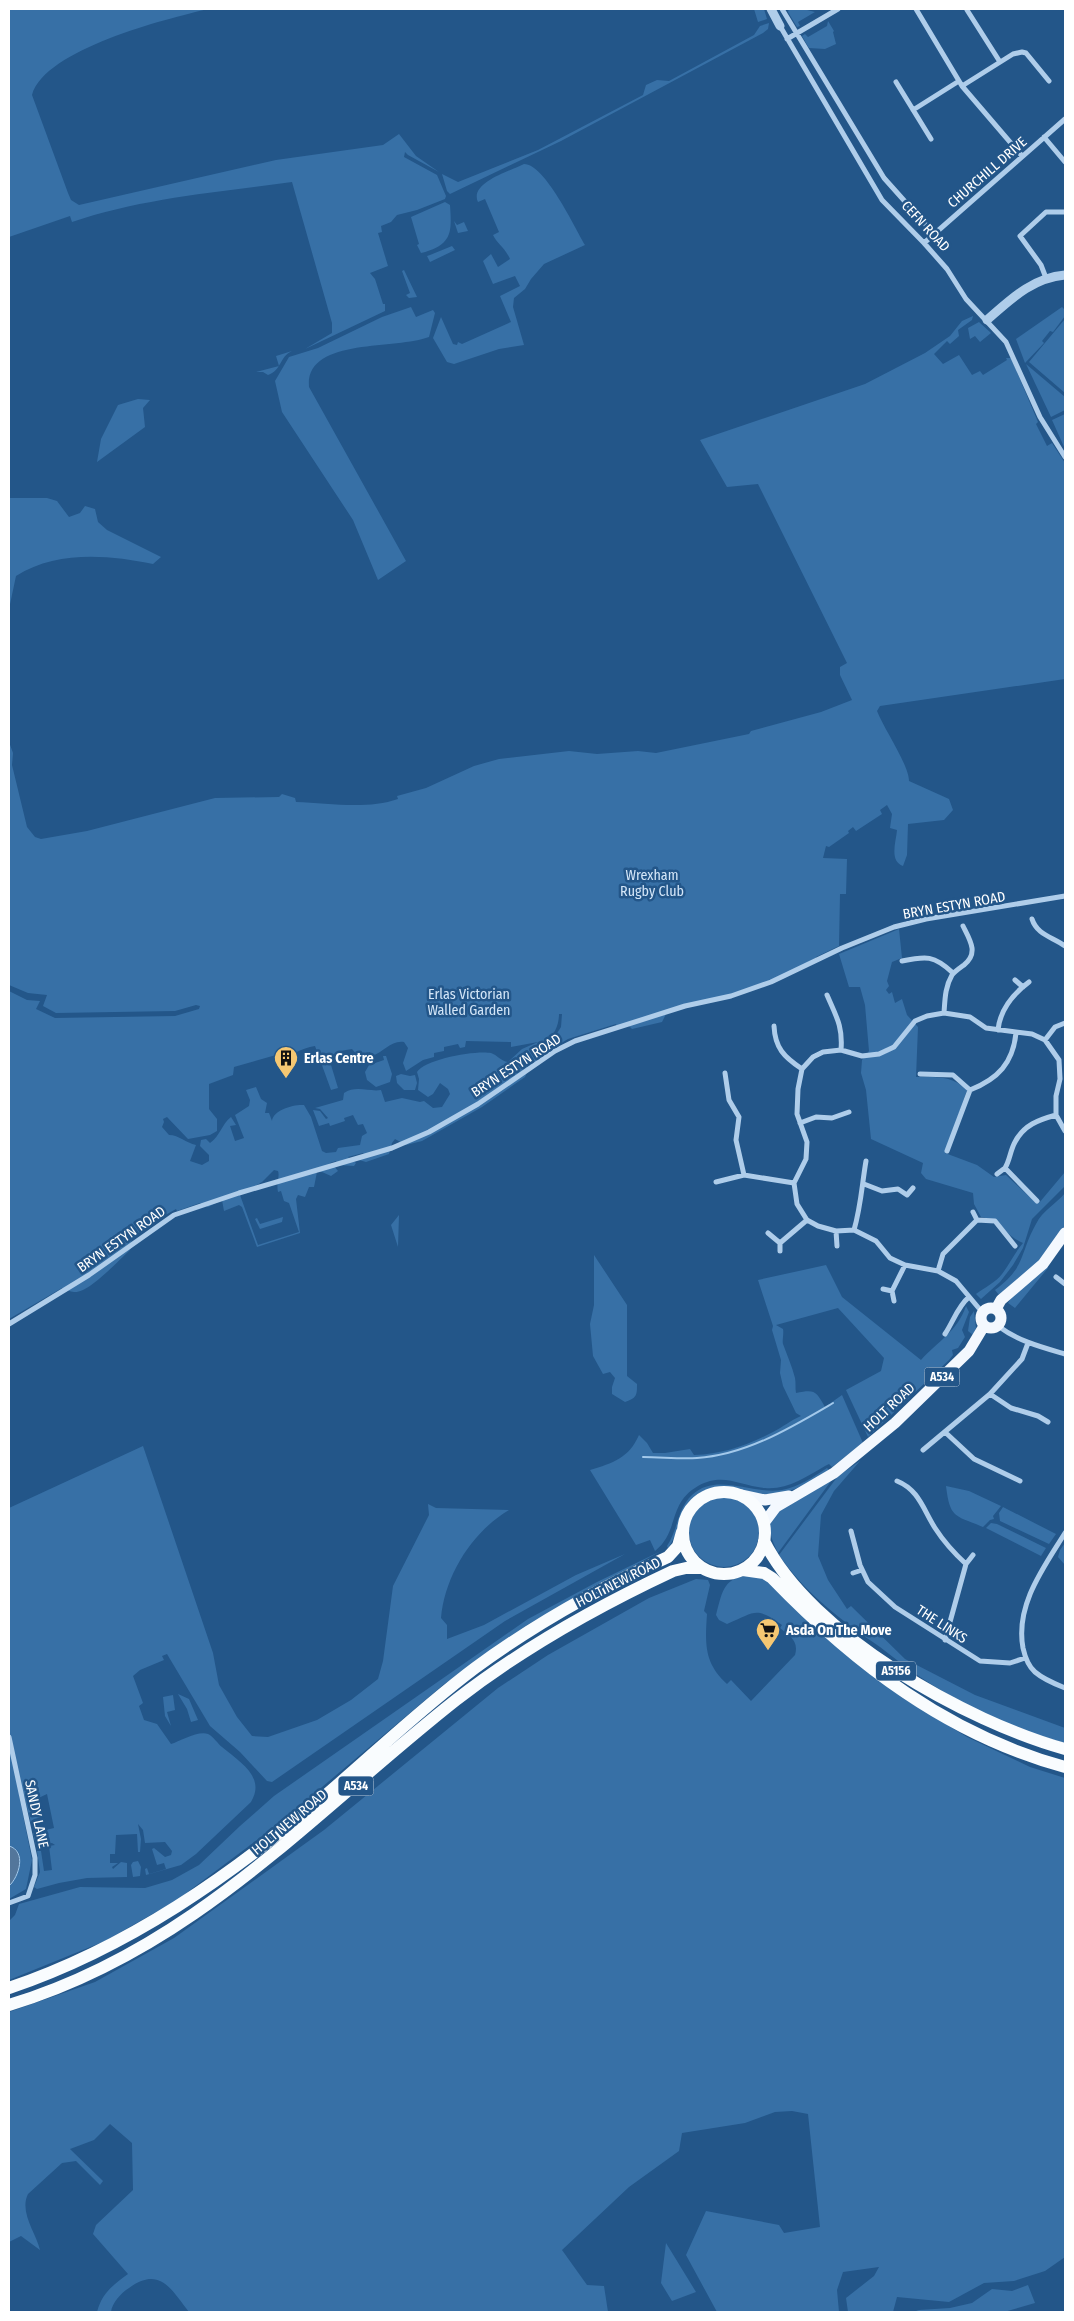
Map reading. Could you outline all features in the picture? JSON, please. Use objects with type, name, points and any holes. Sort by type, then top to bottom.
[{"type":"highway","points":[[730,1492],[741,1495],[756,1506],[764,1523],[764,1541],[757,1558],[743,1570],[721,1574],[702,1568],[687,1552],[682,1532],[684,1520],[697,1501],[707,1495],[730,1492]]},
{"type":"highway","name":"HOLT NEW ROAD","points":[[9,1988],[91,1956],[137,1932],[180,1905],[260,1848],[318,1801],[436,1699],[476,1668],[511,1643],[578,1602],[668,1556],[678,1546],[682,1532]]},
{"type":"highway","name":"A5156","points":[[764,1541],[780,1567],[804,1596],[863,1648],[897,1672],[991,1722],[1065,1749]]},
{"type":"highway","name":"HOLT NEW ROAD","points":[[9,2005],[71,1982],[115,1962],[161,1937],[197,1913],[270,1858],[455,1702],[524,1651],[588,1613],[664,1575],[686,1568],[702,1568]]},
{"type":"highway","name":"A5156","points":[[743,1570],[764,1573],[772,1578],[829,1635],[864,1664],[948,1720],[1013,1750],[1065,1767]]},
{"type":"main road","points":[[996,1309],[1001,1300],[1042,1264],[1065,1233]]},
{"type":"main road","points":[[990,1308],[996,1309],[1001,1317],[998,1326],[993,1328],[984,1326],[980,1321],[982,1312],[990,1308]]},
{"type":"main road","name":"HOLT ROAD","points":[[764,1523],[776,1507],[846,1465],[895,1423],[969,1351],[984,1326]]},
{"type":"main road","name":"HOLT ROAD","points":[[741,1495],[765,1500],[800,1493]]},
{"type":"street","name":"CEFN ROAD","points":[[771,9],[878,194],[947,269],[966,299],[1006,342],[1040,417],[1065,457]]},
{"type":"street","name":"CEFN ROAD","points":[[782,9],[884,178],[934,234]]},
{"type":"street","points":[[787,39],[838,9]]},
{"type":"street","points":[[916,9],[961,83],[1022,156]]},
{"type":"street","points":[[967,10],[1000,62]]},
{"type":"street","points":[[913,110],[1017,52],[1026,53],[1049,81]]},
{"type":"street","points":[[896,82],[931,138]]},
{"type":"street","name":"CHURCHILL DRIVE","points":[[924,243],[1065,119]]},
{"type":"street","points":[[1044,137],[1065,162]]},
{"type":"street","points":[[1046,278],[1041,265],[1020,236],[1046,212],[1065,212]]},
{"type":"street","points":[[987,320],[1015,295],[1032,284],[1046,278],[1065,275]]},
{"type":"street","name":"BRYN ESTYN ROAD","points":[[9,1324],[89,1276],[174,1215],[239,1193],[392,1148],[420,1136],[478,1104],[555,1050],[575,1041],[685,1006],[731,996],[771,982],[894,927],[926,919],[1065,896]]},
{"type":"street","points":[[1032,919],[1032,928],[1065,946]]},
{"type":"street","points":[[944,1013],[945,990],[953,973],[969,961],[973,955],[973,948],[965,937],[964,926]]},
{"type":"street","points":[[912,952],[914,959]]},
{"type":"street","points":[[902,961],[929,957],[935,959],[953,973]]},
{"type":"street","points":[[1015,980],[1023,987]]},
{"type":"street","points":[[998,1030],[999,1018],[1008,1003],[1029,982]]},
{"type":"street","points":[[827,995],[840,1020],[841,1050]]},
{"type":"street","points":[[982,1312],[956,1281],[938,1271],[905,1265],[890,1258],[876,1241],[854,1230],[836,1231],[818,1226],[807,1220],[797,1204],[794,1183],[806,1159],[807,1142],[797,1114],[798,1089],[802,1069],[813,1057],[823,1052],[841,1050],[871,1056],[894,1047],[915,1021],[927,1016],[944,1013],[970,1017],[986,1028],[1032,1034],[1045,1040],[1059,1060],[1063,1080],[1056,1096],[1056,1115],[1065,1131]]},
{"type":"street","points":[[1045,1040],[1055,1027],[1065,1023]]},
{"type":"street","points":[[774,1026],[774,1040],[780,1050],[788,1060],[802,1069]]},
{"type":"street","points":[[946,1150],[970,1090],[983,1085],[1009,1062],[1014,1050],[1016,1033]]},
{"type":"street","points":[[725,1073],[729,1100],[739,1117],[736,1140],[744,1175]]},
{"type":"street","points":[[920,1074],[953,1075],[970,1090]]},
{"type":"street","points":[[800,1123],[816,1117],[832,1118],[849,1112]]},
{"type":"street","points":[[997,1174],[1005,1168],[1014,1143],[1025,1127],[1038,1120],[1056,1115]]},
{"type":"street","points":[[854,1230],[861,1207],[860,1192],[864,1184],[866,1161]]},
{"type":"street","points":[[1005,1168],[1037,1201]]},
{"type":"street","points":[[716,1182],[744,1175],[794,1183]]},
{"type":"street","points":[[864,1184],[882,1191],[898,1189],[912,1200]]},
{"type":"street","points":[[907,1195],[913,1188]]},
{"type":"street","points":[[973,1212],[977,1220]]},
{"type":"street","points":[[780,1251],[780,1243],[807,1220]]},
{"type":"street","points":[[938,1271],[943,1254],[977,1220],[996,1221],[1015,1246]]},
{"type":"street","points":[[836,1231],[837,1246]]},
{"type":"street","points":[[768,1233],[780,1243]]},
{"type":"street","points":[[894,1301],[892,1291],[905,1265]]},
{"type":"street","points":[[1056,1277],[1062,1284]]},
{"type":"street","points":[[883,1289],[892,1291]]},
{"type":"street","points":[[945,1334],[956,1318],[961,1304],[969,1297]]},
{"type":"street","points":[[998,1326],[1028,1343],[1065,1354]]},
{"type":"street","points":[[923,1450],[990,1394],[1022,1359],[1028,1343]]},
{"type":"street","points":[[990,1394],[1011,1408],[1038,1416],[1048,1422]]},
{"type":"street","points":[[946,1432],[974,1459],[1020,1481]]},
{"type":"street","points":[[897,1481],[906,1485],[916,1494],[928,1517],[948,1547],[966,1564]]},
{"type":"street","name":"THE LINKS","points":[[851,1532],[862,1570],[868,1582],[895,1607],[980,1661],[1010,1663],[1025,1658]]},
{"type":"street","points":[[1065,1532],[1028,1598],[1022,1620],[1021,1638],[1025,1658],[1034,1671],[1065,1688]]},
{"type":"street","points":[[853,1538],[860,1536]]},
{"type":"street","points":[[945,1640],[966,1564],[973,1555]]},
{"type":"street","points":[[853,1573],[862,1570]]},
{"type":"street","name":"SANDY LANE","points":[[9,1737],[35,1858],[35,1875],[28,1896],[9,1903]]},
{"type":"green space","points":[[9,9],[208,9],[137,28],[109,38],[82,50],[59,64],[42,79],[32,95],[68,193],[71,200],[79,205],[276,160],[383,145],[399,134],[416,156],[439,172],[405,152],[404,157],[437,175],[446,196],[445,199],[417,210],[397,215],[391,222],[381,226],[382,232],[378,233],[388,266],[370,273],[375,279],[383,304],[385,304],[385,311],[305,349],[332,333],[332,323],[292,182],[153,201],[72,222],[70,216],[9,237]]},
{"type":"green space","points":[[754,9],[764,9],[767,19],[758,22]]},
{"type":"green space","points":[[789,9],[803,9],[815,12],[798,22],[800,26],[797,27],[788,12]]},
{"type":"green space","points":[[828,21],[834,31],[836,44],[825,49],[809,48],[802,36],[805,34],[808,37],[827,26]]},
{"type":"green space","points":[[769,23],[768,29],[763,33],[561,141],[450,194],[447,191],[442,174],[458,182],[538,150],[643,95],[646,85],[657,80],[669,81],[754,35],[760,26]]},
{"type":"green space","points":[[524,164],[541,174],[550,185],[585,245],[544,264],[525,289],[514,298],[513,307],[524,345],[499,349],[454,364],[447,362],[433,338],[441,317],[453,344],[457,345],[458,342],[462,344],[511,322],[500,296],[520,286],[515,276],[493,284],[483,261],[491,254],[498,267],[510,259],[493,235],[499,232],[485,199],[478,202],[477,195],[479,189],[492,178]]},
{"type":"green space","points":[[445,202],[450,205],[451,223],[448,237],[439,246],[421,253],[417,245],[419,244],[411,217]]},
{"type":"green space","points":[[454,221],[457,225],[464,222],[468,231],[458,233]]},
{"type":"green space","points":[[452,246],[455,250],[430,262],[427,256]]},
{"type":"green space","points":[[404,270],[417,297],[409,298],[406,295],[410,293],[402,271]]},
{"type":"green space","points":[[411,307],[416,317],[433,310],[435,313],[429,337],[414,341],[355,348],[337,353],[321,360],[312,371],[309,387],[406,561],[378,580],[353,520],[282,412],[275,381],[289,357],[318,348],[382,317]]},
{"type":"green space","points":[[1062,307],[1065,310],[1065,316],[1053,332],[1050,331],[1042,341],[1044,343],[1025,363],[1016,339]]},
{"type":"green space","points":[[973,316],[972,320],[958,330],[959,336],[950,344],[947,341],[934,354],[943,364],[959,355],[972,375],[980,371],[983,375],[1007,360],[1006,358],[1011,358],[1038,422],[1036,424],[1047,446],[1052,443],[1065,463],[1065,679],[880,706],[877,711],[880,719],[901,757],[909,781],[949,799],[953,810],[944,820],[908,824],[907,855],[903,866],[896,860],[897,830],[890,828],[892,814],[887,805],[880,810],[882,814],[856,831],[853,827],[848,831],[849,833],[829,847],[826,846],[823,858],[847,859],[846,894],[840,894],[839,946],[816,957],[817,961],[731,996],[685,1006],[617,1028],[616,1024],[568,1039],[558,1045],[552,1041],[561,1027],[562,1014],[559,1014],[556,1029],[545,1040],[552,1046],[551,1051],[528,1070],[525,1077],[482,1107],[422,1141],[406,1145],[395,1139],[389,1154],[366,1162],[359,1160],[363,1153],[348,1157],[356,1163],[354,1166],[339,1165],[336,1161],[330,1163],[329,1165],[334,1166],[338,1171],[331,1176],[317,1172],[314,1187],[309,1187],[305,1197],[298,1195],[296,1199],[300,1233],[257,1247],[242,1207],[239,1205],[224,1211],[222,1200],[208,1207],[200,1203],[177,1211],[176,1209],[153,1222],[131,1239],[132,1247],[129,1251],[103,1276],[87,1288],[71,1292],[62,1288],[9,1319],[9,991],[27,1000],[40,1001],[36,1009],[55,1018],[175,1016],[199,1009],[200,1006],[196,1005],[175,1011],[56,1013],[43,1006],[47,995],[28,993],[9,985],[9,742],[13,753],[12,765],[27,827],[35,837],[41,839],[87,831],[215,798],[279,797],[282,794],[295,798],[296,802],[361,805],[386,802],[398,799],[397,796],[426,788],[474,766],[499,759],[569,751],[597,754],[638,751],[656,753],[749,734],[751,731],[821,712],[852,700],[840,675],[840,667],[847,663],[758,484],[727,487],[700,440],[865,384],[925,353],[950,336],[962,321]],"holes":[[[466,1041],[511,1042],[511,1047],[538,1042],[522,1049],[508,1062],[491,1053],[484,1052],[451,1056],[422,1067],[417,1072],[419,1079],[418,1090],[428,1097],[433,1094],[440,1083],[448,1089],[450,1094],[442,1107],[433,1108],[424,1101],[420,1102],[402,1098],[385,1102],[381,1090],[353,1089],[344,1093],[343,1100],[315,1108],[320,1109],[328,1118],[326,1119],[320,1111],[313,1110],[319,1126],[329,1123],[330,1126],[345,1121],[344,1118],[353,1115],[358,1125],[363,1124],[367,1133],[362,1136],[360,1145],[338,1148],[336,1152],[326,1153],[322,1151],[311,1117],[304,1105],[280,1111],[273,1117],[272,1121],[269,1113],[265,1113],[267,1103],[261,1099],[256,1087],[246,1090],[250,1100],[249,1106],[235,1115],[244,1138],[235,1141],[230,1126],[236,1125],[231,1117],[217,1137],[210,1143],[206,1139],[201,1140],[200,1146],[209,1155],[209,1161],[202,1165],[190,1161],[196,1145],[169,1135],[162,1127],[163,1119],[167,1117],[188,1139],[210,1135],[217,1131],[217,1119],[209,1109],[209,1084],[233,1075],[234,1067],[276,1055],[277,1060],[305,1048],[315,1046],[331,1090],[338,1088],[331,1065],[340,1051],[352,1049],[358,1056],[370,1052],[372,1060],[365,1072],[367,1080],[376,1087],[390,1082],[392,1074],[386,1056],[383,1056],[384,1060],[375,1063],[372,1056],[391,1044],[404,1042],[408,1048],[403,1063],[406,1071],[423,1060],[434,1057],[434,1053],[444,1051],[444,1047],[458,1044],[460,1048],[465,1047]],[[274,1170],[278,1171],[278,1192],[281,1191],[284,1201],[289,1203],[299,1232],[258,1245],[240,1195],[262,1182]]]},
{"type":"green space","points":[[1065,319],[1065,393],[1029,362]]},
{"type":"green space","points":[[979,322],[991,333],[980,342],[975,336],[970,339],[968,328]]},
{"type":"green space","points":[[292,351],[285,357],[279,366],[276,356]]},
{"type":"green space","points":[[1026,364],[1065,397],[1065,410],[1051,417]]},
{"type":"green space","points":[[279,366],[273,373],[268,375],[263,372],[256,372]]},
{"type":"green space","points":[[138,399],[150,400],[143,408],[145,427],[97,462],[101,439],[118,405]]},
{"type":"green space","points":[[1065,414],[1065,449],[1052,420]]},
{"type":"green space","points":[[9,498],[47,498],[57,501],[69,517],[80,513],[85,506],[95,509],[98,522],[107,530],[161,557],[153,564],[101,557],[66,558],[49,562],[16,576],[9,609]]},
{"type":"green space","points":[[899,929],[902,958],[892,962],[887,981],[889,986],[886,990],[889,994],[892,992],[895,1003],[902,999],[907,1015],[918,1027],[916,1077],[949,1079],[967,1090],[945,1153],[977,1165],[994,1177],[1006,1175],[1036,1203],[1039,1203],[1065,1172],[1065,1186],[1032,1219],[1023,1248],[1013,1265],[1000,1282],[981,1299],[976,1294],[999,1277],[1023,1243],[1011,1236],[998,1224],[981,1217],[974,1204],[973,1193],[926,1179],[921,1173],[923,1163],[871,1139],[866,1090],[861,1073],[862,1060],[869,1051],[865,1005],[860,987],[849,987],[839,954]]},
{"type":"green space","points":[[666,1014],[662,1022],[632,1029],[628,1025]]},
{"type":"green space","points":[[401,1074],[415,1075],[417,1083],[415,1090],[404,1090],[397,1083],[396,1076]]},
{"type":"green space","points":[[1065,1193],[1065,1226],[1044,1257],[999,1295],[995,1290],[1013,1274],[1018,1266],[1039,1219]]},
{"type":"green space","points":[[399,1215],[398,1247],[391,1225]]},
{"type":"green space","points":[[283,1217],[282,1222],[260,1229],[255,1219],[257,1218],[260,1224]]},
{"type":"green space","points":[[594,1255],[627,1305],[627,1376],[637,1384],[637,1388],[634,1397],[625,1402],[612,1394],[615,1378],[610,1372],[603,1374],[593,1356],[590,1324],[594,1305]]},
{"type":"green space","points":[[826,1265],[842,1297],[921,1360],[958,1323],[966,1306],[969,1312],[962,1330],[965,1337],[958,1348],[952,1350],[953,1355],[949,1360],[868,1437],[846,1390],[881,1371],[884,1358],[838,1308],[776,1325],[783,1329],[783,1344],[795,1378],[796,1393],[814,1392],[825,1407],[842,1395],[863,1443],[832,1467],[829,1464],[789,1485],[765,1488],[732,1481],[716,1480],[698,1486],[688,1493],[682,1501],[677,1509],[668,1535],[655,1551],[650,1540],[636,1545],[590,1470],[619,1459],[635,1443],[639,1435],[653,1453],[690,1449],[694,1455],[705,1454],[745,1445],[801,1416],[796,1413],[783,1386],[780,1373],[781,1360],[772,1330],[773,1326],[758,1280]]},
{"type":"green space","points":[[1047,1266],[1048,1268],[1015,1308],[1008,1303],[1011,1298]]},
{"type":"green space","points":[[974,1311],[976,1328],[973,1335],[968,1331],[970,1317]]},
{"type":"green space","points":[[143,1446],[213,1653],[219,1685],[237,1717],[252,1736],[268,1737],[317,1720],[351,1700],[378,1679],[383,1661],[393,1586],[429,1515],[428,1504],[436,1508],[509,1510],[483,1530],[463,1556],[455,1571],[448,1586],[441,1618],[447,1625],[447,1639],[484,1625],[576,1575],[625,1554],[505,1621],[272,1782],[267,1781],[240,1752],[210,1726],[167,1654],[162,1656],[164,1660],[140,1670],[133,1676],[143,1703],[139,1706],[144,1720],[157,1724],[171,1744],[200,1733],[208,1734],[214,1738],[220,1746],[249,1771],[255,1785],[255,1793],[251,1802],[196,1854],[181,1865],[146,1875],[145,1869],[147,1868],[149,1874],[166,1869],[164,1863],[157,1865],[152,1849],[154,1848],[165,1857],[171,1855],[172,1851],[165,1842],[145,1843],[143,1830],[138,1824],[141,1839],[140,1852],[138,1852],[137,1834],[116,1835],[115,1854],[110,1854],[110,1863],[118,1863],[112,1867],[113,1869],[121,1862],[127,1863],[127,1877],[87,1878],[37,1889],[34,1887],[40,1872],[37,1851],[41,1851],[44,1871],[52,1870],[49,1846],[55,1845],[52,1843],[36,1845],[33,1833],[54,1828],[47,1794],[30,1802],[33,1816],[42,1814],[42,1817],[34,1819],[31,1823],[24,1795],[19,1795],[32,1860],[26,1889],[9,1899],[9,1887],[20,1858],[16,1849],[9,1846],[9,1508]]},
{"type":"green space","points":[[860,1461],[834,1491],[821,1515],[818,1556],[828,1580],[847,1609],[851,1606],[905,1659],[975,1695],[1065,1728],[1065,1743],[1026,1731],[988,1715],[934,1686],[825,1606],[789,1569],[779,1555],[838,1476]]},
{"type":"green space","points":[[827,1468],[829,1470],[808,1483],[784,1492],[761,1494],[716,1488],[702,1492],[695,1497],[686,1509],[672,1542],[668,1548],[667,1546],[683,1507],[692,1495],[702,1488],[712,1485],[724,1485],[759,1490],[782,1490],[800,1484]]},
{"type":"green space","points":[[834,1477],[778,1553],[770,1531],[771,1518],[781,1507],[790,1501]]},
{"type":"green space","points":[[946,1486],[969,1491],[1001,1506],[993,1516],[994,1519],[990,1520],[983,1527],[960,1517],[952,1510]]},
{"type":"green space","points":[[724,1497],[737,1500],[749,1507],[756,1519],[759,1532],[756,1545],[749,1557],[737,1564],[724,1567],[711,1564],[699,1557],[692,1545],[689,1532],[692,1519],[699,1507],[711,1500]]},
{"type":"green space","points":[[1003,1507],[1056,1534],[1049,1544],[1000,1521],[999,1513]]},
{"type":"green space","points":[[991,1523],[997,1524],[1046,1548],[1041,1556],[986,1528]]},
{"type":"green space","points":[[1065,1543],[1065,1565],[1058,1557]]},
{"type":"green space","points":[[661,1551],[527,1625],[443,1685],[277,1825],[177,1900],[105,1941],[9,1980],[9,1921],[15,1915],[19,1904],[80,1887],[145,1888],[172,1880],[199,1865],[274,1796],[528,1619],[597,1582]]},
{"type":"green space","points":[[752,1575],[767,1580],[901,1697],[967,1737],[1030,1767],[1065,1778],[1065,2257],[1045,2271],[1014,2281],[984,2283],[949,2302],[897,2297],[893,2312],[848,2312],[846,2298],[874,2276],[879,2267],[843,2272],[837,2290],[839,2312],[717,2312],[686,2255],[706,2211],[779,2225],[784,2233],[820,2227],[808,2114],[792,2111],[775,2112],[745,2123],[682,2133],[679,2151],[629,2187],[562,2250],[587,2285],[604,2286],[608,2312],[189,2312],[164,2283],[149,2279],[140,2282],[123,2293],[115,2302],[111,2312],[97,2312],[105,2295],[128,2274],[93,2234],[96,2225],[133,2190],[132,2143],[110,2124],[94,2140],[70,2149],[103,2181],[100,2185],[76,2161],[62,2163],[28,2194],[26,2201],[29,2222],[40,2250],[21,2236],[9,2242],[9,2012],[95,1982],[174,1938],[324,1830],[498,1688],[548,1655],[649,1598],[696,1579],[708,1580],[710,1585],[704,1611],[707,1614],[706,1644],[710,1661],[719,1676],[727,1684],[731,1680],[751,1701],[795,1655],[796,1650],[793,1639],[780,1628],[782,1625],[766,1615],[760,1613],[750,1614],[727,1624],[719,1620],[716,1615],[720,1598],[726,1586],[735,1579]]},
{"type":"green space","points":[[178,1694],[189,1699],[198,1720],[191,1722],[187,1709]]},
{"type":"green space","points":[[173,1695],[175,1710],[167,1712],[171,1726],[165,1716],[163,1697]]},
{"type":"green space","points":[[138,1861],[141,1867],[140,1876],[133,1877],[131,1865],[133,1862]]},
{"type":"green space","points":[[666,2243],[696,2292],[672,2301],[661,2283]]},
{"type":"green space","points":[[1028,2285],[1035,2303],[1004,2312],[913,2312],[950,2308],[972,2303],[992,2289],[1012,2291]]},
{"type":"shaded area","points":[[9,1846],[18,1853],[20,1864],[16,1877],[9,1886]]},
{"type":"waterway","points":[[643,1457],[697,1458],[733,1452],[785,1430],[833,1403]]},
{"type":"place","name":"Erlas Centre","points":[[286,1079]]},
{"type":"place","name":"Asda On The Move","points":[[768,1651]]},
{"type":"park label","name":"Wrexham Rugby Club","points":[[652,884]]},
{"type":"park label","name":"Erlas Victorian Walled Garden","points":[[469,1002]]}]
